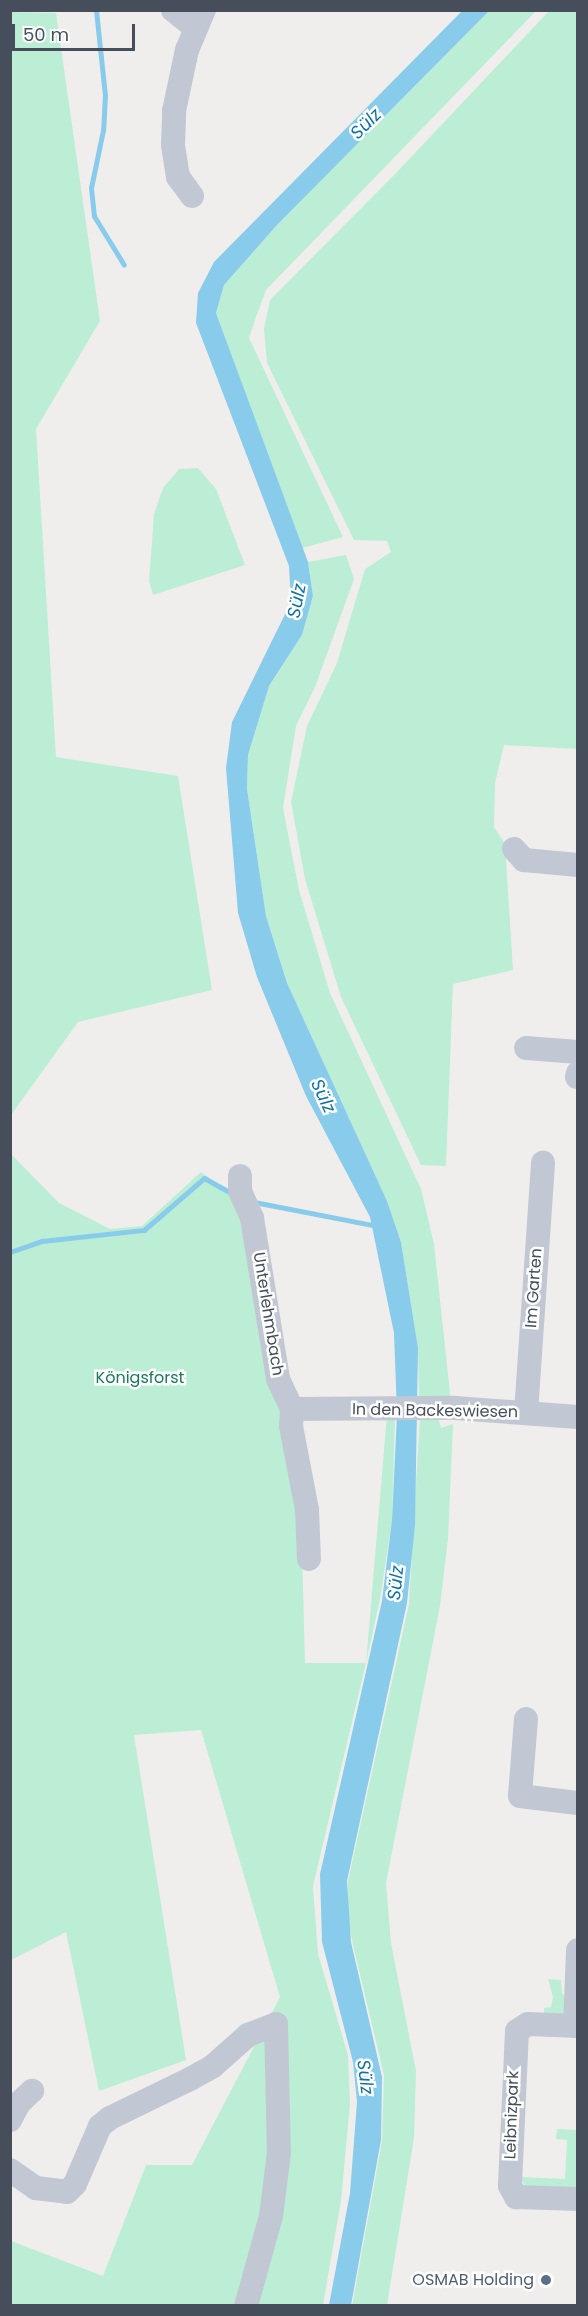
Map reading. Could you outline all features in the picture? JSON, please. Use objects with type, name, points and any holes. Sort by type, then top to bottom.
[{"type":"street","points":[[173,10],[199,19],[179,79],[173,129],[178,177],[192,196]]},
{"type":"street","points":[[514,849],[524,860],[578,866]]},
{"type":"street","points":[[526,1048],[578,1053]]},
{"type":"street","name":"Im Garten","points":[[526,1413],[543,1163]]},
{"type":"street","name":"Unterlehmbach","points":[[240,1176],[240,1191],[252,1218],[260,1258],[278,1379],[292,1409],[291,1426],[307,1510],[309,1559]]},
{"type":"street","name":"In den Backeswiesen","points":[[292,1409],[451,1408],[578,1417]]},
{"type":"street","points":[[526,1719],[520,1796],[578,1803]]},
{"type":"street","name":"Leibnizpark","points":[[578,1950],[576,2026],[528,2024],[517,2031],[510,2186],[516,2197],[578,2199]]},
{"type":"street","points":[[10,2169],[36,2188],[67,2192],[75,2184],[100,2126],[110,2118],[213,2066],[248,2035],[276,2024],[279,2153],[271,2216],[246,2306]]},
{"type":"street","points":[[10,2120],[19,2103],[32,2091]]},
{"type":"green space","points":[[489,11],[536,11],[266,290],[256,317],[249,338],[343,537],[302,548],[216,313],[224,285],[278,224]]},
{"type":"green space","points":[[549,11],[577,11],[577,749],[504,745],[495,783],[494,827],[505,844],[513,970],[453,984],[446,1166],[421,1165],[341,997],[305,879],[291,802],[307,726],[337,663],[365,569],[391,552],[387,541],[354,540],[267,363],[264,329],[270,300],[397,172]]},
{"type":"green space","points":[[11,12],[56,13],[100,321],[36,429],[56,757],[178,776],[212,990],[78,1022],[11,1115]]},
{"type":"green space","points":[[198,468],[216,489],[245,565],[153,595],[149,581],[154,514],[163,488],[179,469]]},
{"type":"green space","points":[[346,555],[354,579],[315,687],[296,726],[283,808],[299,890],[330,993],[421,1189],[434,1244],[451,1402],[419,1401],[418,1348],[401,1242],[387,1201],[287,983],[266,916],[247,789],[248,755],[268,688],[302,635],[313,596],[308,562]]},
{"type":"green space","name":"Königsforst","points":[[10,1153],[59,1203],[110,1229],[142,1226],[201,1172],[228,1192],[239,1211],[301,1511],[305,1663],[366,1663],[313,1886],[318,1954],[348,2055],[350,2103],[341,2201],[323,2305],[11,2305],[11,2241],[103,2276],[146,2165],[192,2165],[280,1997],[201,1730],[134,1735],[186,2060],[99,2091],[66,1932],[11,1960]]},
{"type":"green space","points":[[387,1415],[395,1415],[392,1521],[380,1599],[366,1663]]},
{"type":"green space","points":[[420,1416],[438,1416],[441,1428],[453,1424],[448,1539],[440,1606],[386,1883],[391,1943],[416,2071],[414,2138],[387,2305],[352,2306],[382,2141],[384,2075],[353,1945],[347,1911],[348,1881],[409,1604]]},
{"type":"green space","points":[[548,1979],[561,1980],[562,1994],[571,1998],[569,2013],[544,2018],[544,2008],[551,2007],[553,1997]]},
{"type":"green space","points":[[557,2129],[577,2130],[577,2190],[526,2189],[521,2177],[565,2179],[567,2140],[556,2139]]},
{"type":"water","name":"Sülz","points":[[462,11],[489,11],[278,224],[224,285],[216,313],[308,562],[313,596],[302,635],[269,686],[248,755],[247,789],[266,916],[287,983],[387,1201],[401,1242],[418,1348],[415,1525],[407,1603],[347,1881],[351,1942],[382,2077],[381,2140],[351,2305],[329,2305],[350,2193],[357,2102],[353,2062],[322,1942],[320,1874],[382,1601],[392,1520],[397,1414],[394,1333],[370,1217],[306,1096],[257,977],[238,913],[226,768],[232,722],[291,602],[289,566],[196,323],[198,293],[214,262]]},
{"type":"waterway","points":[[96,10],[105,95],[103,130],[91,188],[94,216],[124,265]]},
{"type":"waterway","points":[[10,1252],[42,1241],[144,1230],[204,1178],[233,1194]]},
{"type":"waterway","points":[[254,1202],[377,1226]]},
{"type":"place","name":"OSMAB Holding","points":[[546,2280]]}]
